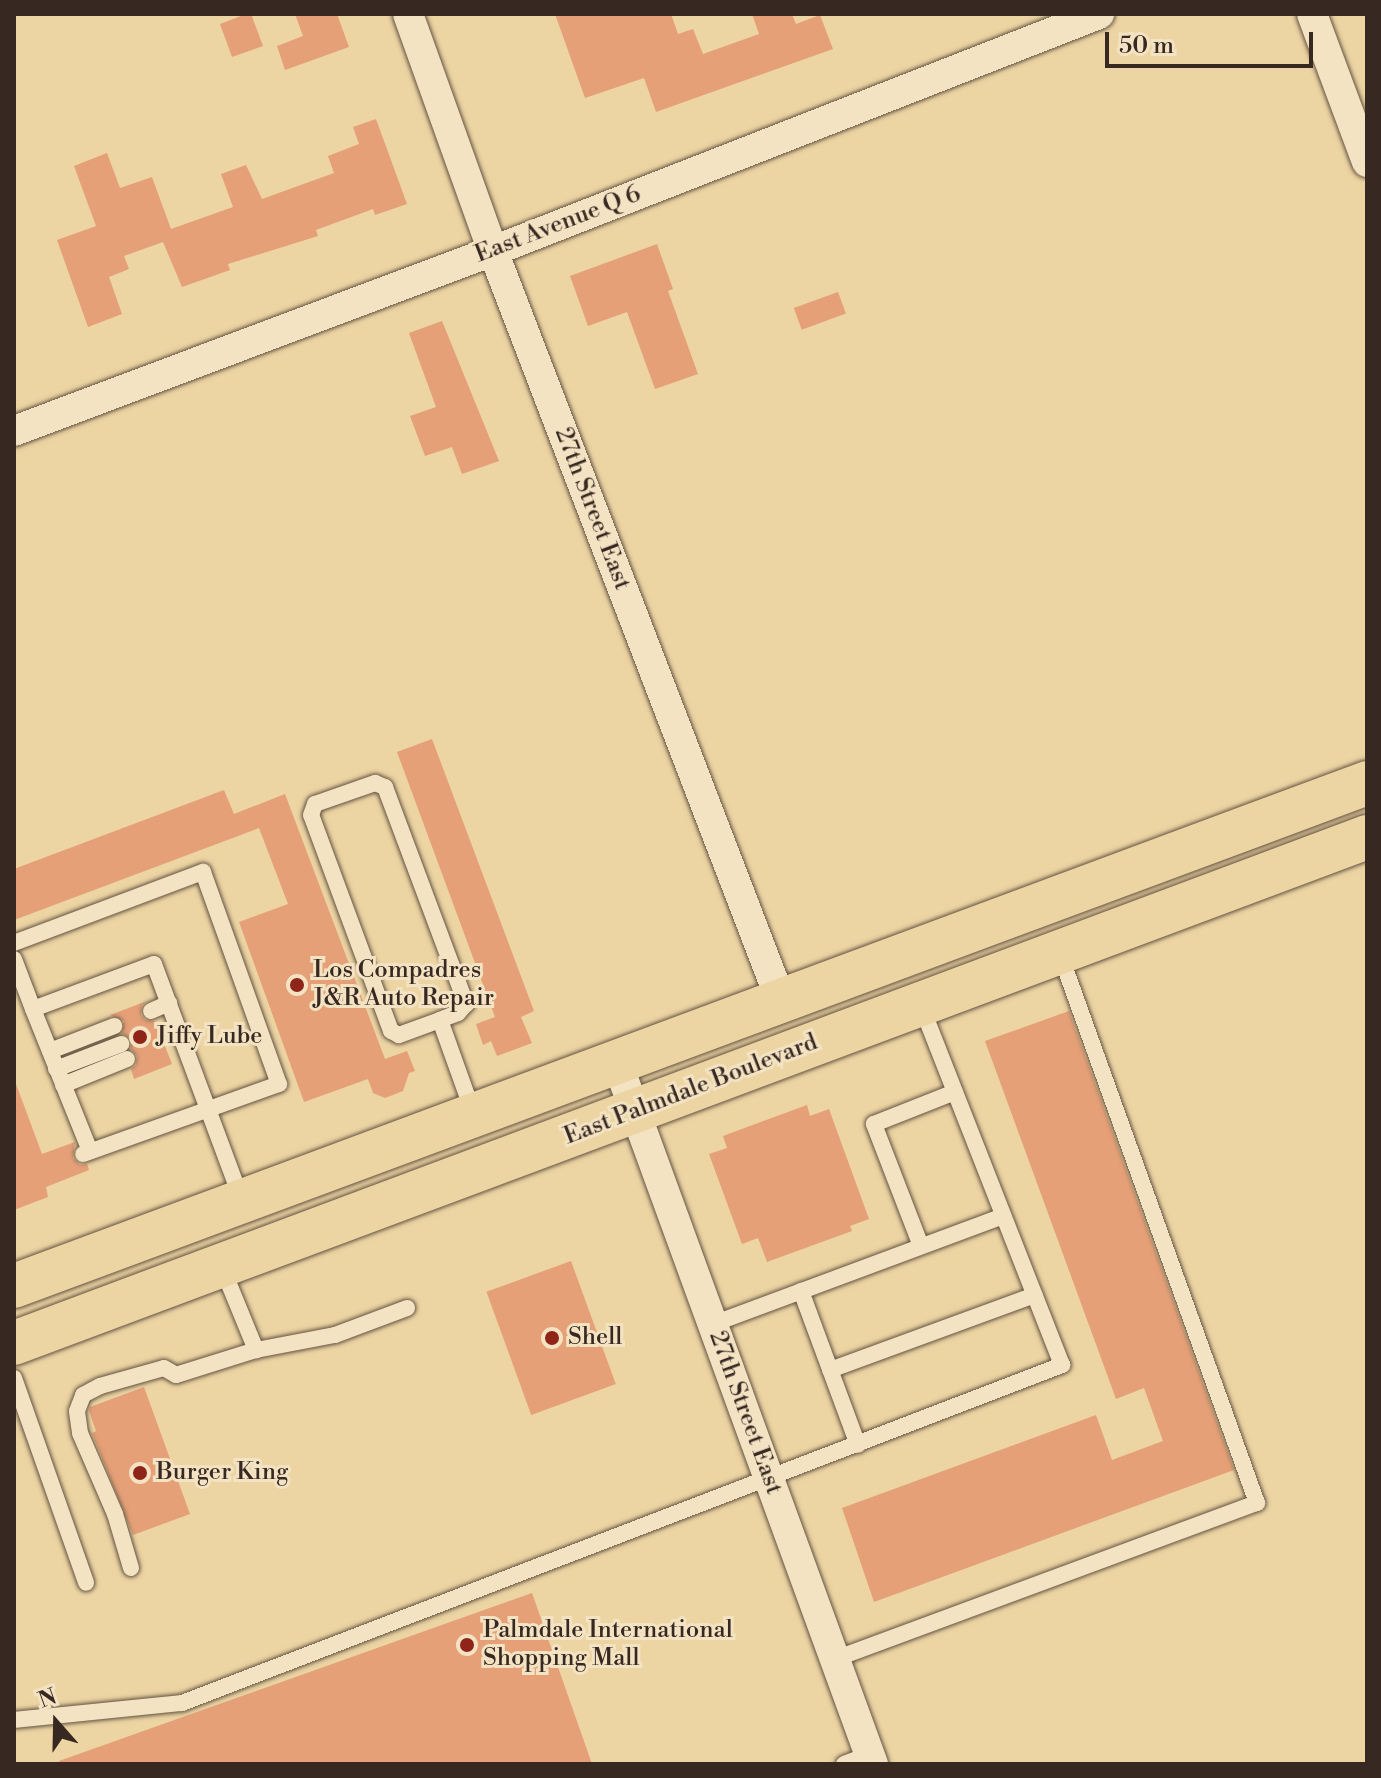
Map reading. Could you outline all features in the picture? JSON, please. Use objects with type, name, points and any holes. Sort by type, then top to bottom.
[{"type":"highway","points":[[14,1286],[1367,783]]},
{"type":"highway","name":"East Palmdale Boulevard","points":[[14,1343],[1367,837]]},
{"type":"street","name":"27th Street East","points":[[408,14],[493,251],[781,1001]]},
{"type":"street","name":"East Avenue Q 6","points":[[14,431],[493,251],[1099,14]]},
{"type":"street","points":[[1312,14],[1367,162]]},
{"type":"street","name":"27th Street East","points":[[617,1062],[835,1659],[862,1761]]},
{"type":"lane","points":[[375,783],[385,787],[466,1004],[458,1013],[440,1020],[399,1035],[391,1031],[311,815],[315,804],[375,783]]},
{"type":"lane","points":[[14,943],[203,872],[279,1084],[86,1153],[14,959]]},
{"type":"lane","points":[[835,1659],[1257,1503],[1059,953]]},
{"type":"lane","points":[[33,1009],[154,964],[242,1200]]},
{"type":"lane","points":[[151,1011],[169,1003]]},
{"type":"lane","points":[[14,1720],[182,1703],[1062,1365],[920,1004]]},
{"type":"lane","points":[[440,1020],[474,1114]]},
{"type":"lane","points":[[50,1051],[114,1026]]},
{"type":"lane","points":[[162,1037],[179,1031]]},
{"type":"lane","points":[[60,1077],[124,1052]]},
{"type":"lane","points":[[921,1246],[874,1124],[955,1092]]},
{"type":"lane","points":[[713,1324],[1003,1216]]},
{"type":"lane","points":[[222,1267],[256,1350]]},
{"type":"lane","points":[[801,1291],[858,1445]]},
{"type":"lane","points":[[830,1370],[1035,1295]]},
{"type":"lane","points":[[131,1568],[115,1514],[80,1433],[77,1411],[83,1395],[100,1386],[164,1368],[176,1375],[256,1350],[335,1335],[407,1308]]},
{"type":"lane","points":[[14,1378],[86,1583]]},
{"type":"building","points":[[251,14],[263,46],[232,57],[220,24]]},
{"type":"building","points":[[295,14],[337,14],[349,47],[285,70],[277,46],[303,36]]},
{"type":"building","points":[[555,14],[671,14],[678,34],[693,29],[703,54],[759,34],[752,14],[792,14],[796,24],[820,15],[833,49],[656,112],[644,78],[585,98]]},
{"type":"building","points":[[376,119],[407,204],[375,215],[373,209],[316,230],[318,236],[228,264],[230,270],[182,287],[163,242],[124,256],[129,269],[109,277],[122,314],[88,327],[57,240],[96,226],[74,166],[107,153],[120,188],[152,177],[171,229],[233,207],[221,174],[246,165],[262,199],[334,173],[328,156],[359,144],[353,127]]},
{"type":"building","points":[[657,244],[673,289],[668,291],[698,374],[655,389],[627,312],[588,326],[570,276]]},
{"type":"building","points":[[838,292],[846,314],[802,330],[794,308]]},
{"type":"building","points":[[442,321],[499,461],[462,474],[452,447],[425,456],[410,416],[436,407],[409,333]]},
{"type":"building","points":[[432,739],[534,1011],[521,1017],[532,1043],[497,1056],[491,1041],[483,1045],[476,1024],[495,1017],[397,752]]},
{"type":"building","points":[[224,790],[234,814],[285,794],[385,1059],[407,1051],[415,1071],[409,1073],[403,1091],[385,1098],[373,1093],[368,1079],[304,1102],[239,922],[288,904],[259,828],[14,920],[14,869]]},
{"type":"building","name":"Jiffy Lube","points":[[147,1001],[142,1005],[141,1015],[145,1020],[155,1021],[172,1064],[134,1079],[131,1069],[136,1065],[137,1056],[131,1049],[131,1039],[122,1033],[124,1021],[110,1015]]},
{"type":"building","points":[[1069,1011],[1234,1470],[874,1602],[842,1508],[1096,1415],[1112,1460],[1163,1441],[1144,1388],[1116,1399],[985,1041]]},
{"type":"building","points":[[16,1084],[42,1154],[75,1142],[73,1158],[80,1165],[87,1164],[89,1170],[46,1187],[48,1197],[14,1210]]},
{"type":"building","points":[[807,1105],[810,1116],[829,1109],[869,1219],[850,1226],[852,1231],[767,1262],[758,1238],[742,1244],[709,1154],[727,1148],[723,1136]]},
{"type":"building","name":"Shell","points":[[571,1261],[616,1384],[531,1415],[486,1292]]},
{"type":"building","name":"Burger King","points":[[144,1387],[190,1514],[133,1535],[92,1433],[96,1431],[89,1411],[90,1407]]},
{"type":"building","name":"Palmdale International Shopping Mall","points":[[532,1593],[592,1764],[60,1764],[59,1761]]},
{"type":"place","name":"Los Compadres J&R Auto Repair","points":[[297,985]]},
{"type":"place","name":"Jiffy Lube","points":[[140,1037]]},
{"type":"place","name":"Shell","points":[[552,1338]]},
{"type":"place","name":"Burger King","points":[[140,1473]]},
{"type":"place","name":"Palmdale International Shopping Mall","points":[[467,1645]]}]
